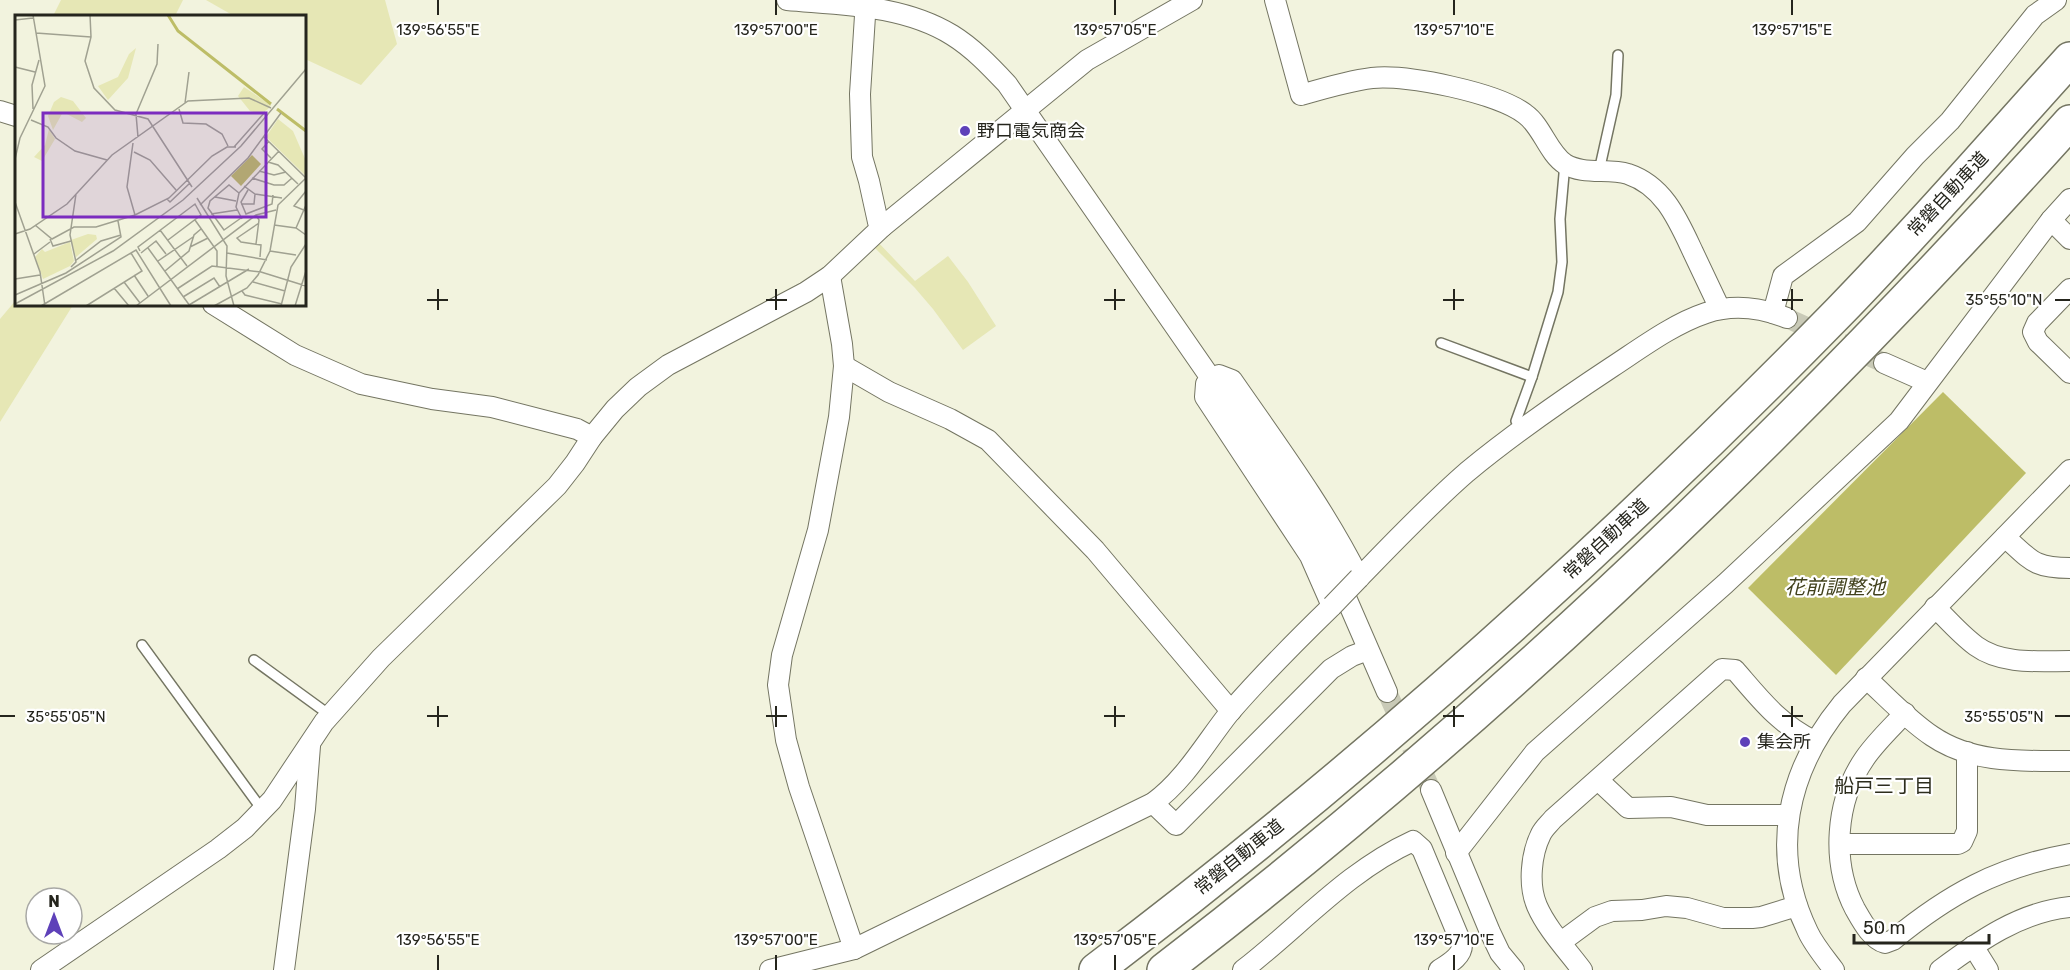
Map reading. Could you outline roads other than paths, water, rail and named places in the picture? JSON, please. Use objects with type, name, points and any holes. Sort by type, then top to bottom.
[{"type":"highway","name":"常磐自動車道","points":[[1096,970],[1296,811],[1411,715],[1536,605],[1689,461],[1840,310],[2070,59]]},
{"type":"highway","points":[[1164,970],[1416,766],[1573,628],[1708,501],[1874,334],[2070,122]]},
{"type":"street","points":[[787,0],[865,3],[924,21],[952,35],[978,54],[1000,76],[1280,478],[1323,548],[1351,606],[1387,692]]},
{"type":"street","points":[[40,970],[218,849],[263,811],[330,716],[381,658],[557,486],[592,437],[638,387],[668,365],[807,292],[830,276],[882,227],[1024,109],[1087,60],[1192,0]]},
{"type":"street","points":[[1275,0],[1301,95],[1345,82],[1375,77],[1407,78],[1509,104],[1527,115],[1565,163],[1582,169],[1628,174],[1644,181],[1661,195],[1674,213],[1720,309]]},
{"type":"street","points":[[770,970],[854,949],[1153,802],[1168,792],[1231,711],[1300,636],[1412,523],[1467,473],[1521,430],[1567,397],[1661,336],[1690,320],[1720,309],[1749,309],[1780,316],[1783,276],[1857,222],[1950,122],[2035,15],[2056,0]]},
{"type":"street","points":[[865,3],[860,94],[862,156],[878,222],[882,227]]},
{"type":"street","points":[[0,111],[15,116]]},
{"type":"street","points":[[1456,854],[1535,752],[1663,640],[1899,421],[2051,220],[2070,199]]},
{"type":"street","points":[[2051,220],[2070,239]]},
{"type":"street","points":[[830,276],[844,366],[839,417],[818,530],[782,655],[778,685],[786,740],[799,787],[854,949]]},
{"type":"street","points":[[2070,289],[2037,323],[2034,333],[2038,342],[2070,373]]},
{"type":"street","points":[[216,306],[295,355],[361,384],[432,399],[492,407],[577,429],[592,437]]},
{"type":"street","points":[[1884,363],[1927,382]]},
{"type":"street","points":[[844,366],[889,392],[950,419],[988,440],[1095,550],[1231,711]]},
{"type":"street","points":[[1332,606],[1310,556],[1205,397],[1206,384],[1212,379],[1219,375],[1232,380],[1337,534],[1359,578]]},
{"type":"street","points":[[1834,970],[1808,933],[1797,906],[1789,874],[1788,815],[1796,782],[1814,741],[1827,722],[1866,678],[2070,470]]},
{"type":"street","points":[[2005,537],[2042,567],[2070,568]]},
{"type":"street","points":[[1935,607],[1976,646],[1989,653],[2021,661],[2070,661]]},
{"type":"street","points":[[1153,802],[1176,825],[1331,669],[1352,656],[1368,650]]},
{"type":"street","points":[[1582,970],[1545,921],[1536,904],[1533,876],[1536,848],[1542,832],[1553,819],[1722,669],[1735,670],[1773,713],[1793,730],[1814,741]]},
{"type":"street","points":[[1866,678],[1934,737],[1967,752],[2001,760],[2070,761]]},
{"type":"street","points":[[1905,713],[1875,744],[1854,775],[1842,813],[1840,844],[1848,893],[1862,921],[1880,942],[1885,943],[1893,939],[1935,907],[1971,886],[2021,865],[2070,854]]},
{"type":"street","points":[[285,970],[305,809],[310,743]]},
{"type":"street","points":[[1840,844],[1958,844],[1962,842],[1967,831],[1967,752]]},
{"type":"street","points":[[1598,780],[1628,808],[1671,807],[1707,815],[1788,815]]},
{"type":"street","points":[[1431,790],[1456,854],[1500,953],[1514,970]]},
{"type":"street","points":[[1243,970],[1342,885],[1413,841],[1422,849],[1462,945],[1462,951],[1439,970]]},
{"type":"street","points":[[1561,942],[1595,917],[1612,911],[1666,906],[1688,908],[1723,918],[1752,918],[1797,906]]},
{"type":"street","points":[[1940,970],[1973,945],[2010,924],[2034,915],[2070,908]]},
{"type":"street","points":[[1973,945],[1988,970]]},
{"type":"lane","points":[[1599,171],[1616,95],[1618,55]]},
{"type":"lane","points":[[1521,430],[1516,421],[1558,292],[1562,262],[1560,219],[1565,163]]},
{"type":"lane","points":[[1441,343],[1532,377]]},
{"type":"lane","points":[[142,645],[263,811]]},
{"type":"lane","points":[[254,660],[330,716]]},
{"type":"water","name":"花前調整池","points":[[1943,392],[2026,473],[1836,675],[1748,588]]},
{"type":"tunnel","points":[[1787,318],[1884,363]]},
{"type":"tunnel","points":[[1387,692],[1431,790]]},
{"type":"place","name":"野口電気商会","points":[[965,131]]},
{"type":"place","name":"集会所","points":[[1745,742]]},
{"type":"district","name":"船戸三丁目","points":[[1884,786]]}]
